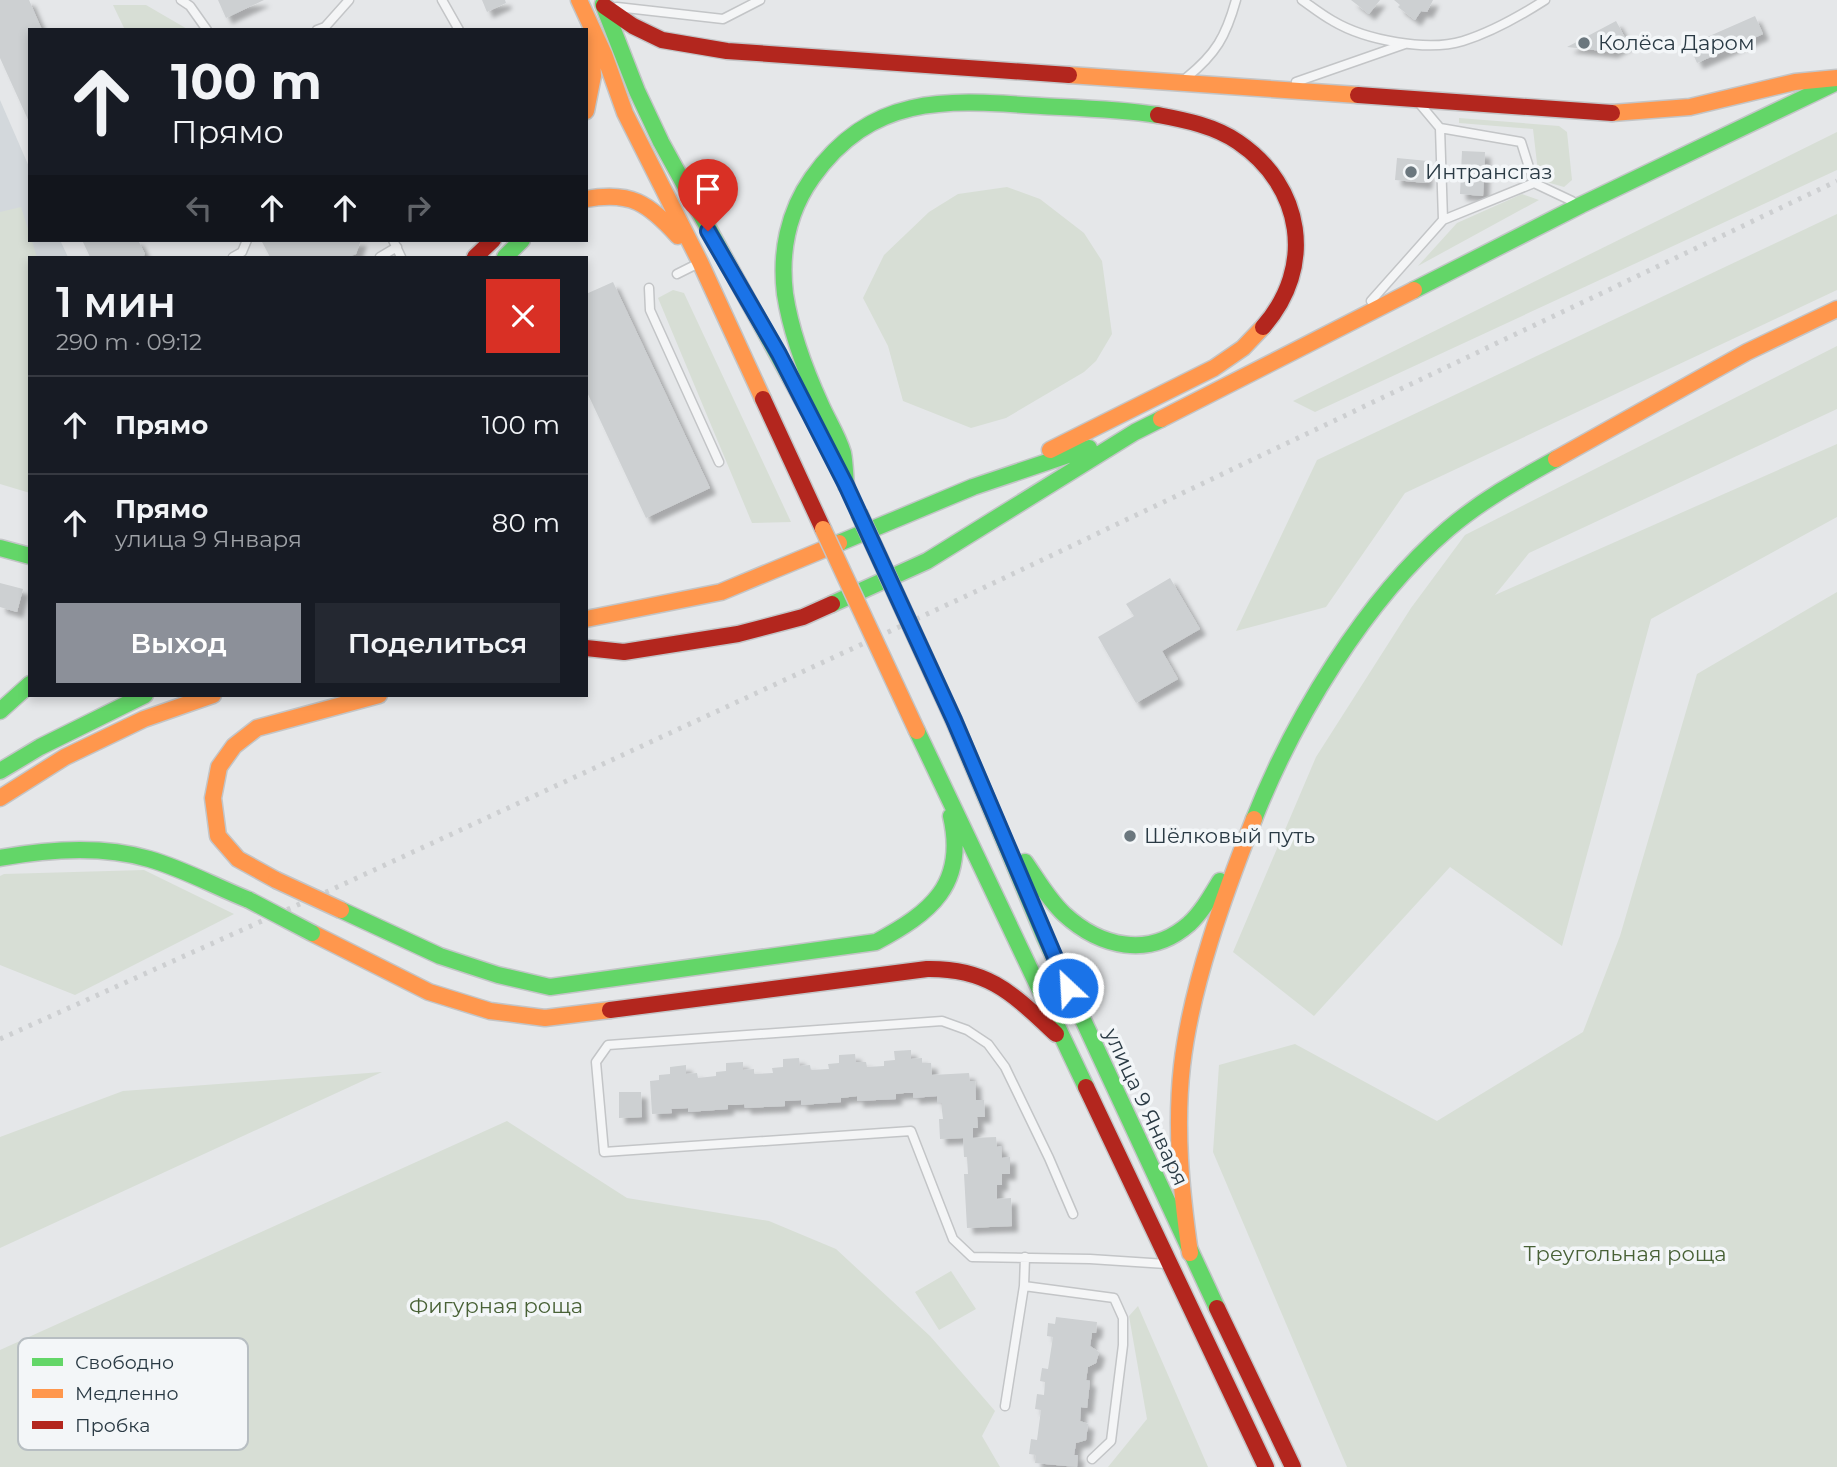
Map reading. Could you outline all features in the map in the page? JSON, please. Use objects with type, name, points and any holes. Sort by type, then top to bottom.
[{"type":"main road","points":[[603,3],[634,26],[662,40],[727,51],[1416,101],[1616,113],[1690,107],[1795,82],[1837,80]]},
{"type":"main road","points":[[603,3],[642,102],[708,231],[779,354],[846,485]]},
{"type":"main road","points":[[581,5],[588,28]]},
{"type":"main road","points":[[581,5],[604,54],[625,113],[700,262],[1168,1264],[1266,1467]]},
{"type":"main road","points":[[588,29],[594,50],[588,104]]},
{"type":"main road","points":[[588,660],[738,634],[803,617],[928,561],[1135,432],[1581,205],[1837,80]]},
{"type":"main road","points":[[588,619],[721,592],[973,487],[1211,372],[1243,348],[1262,328],[1292,280],[1297,254],[1295,224],[1287,193],[1269,168],[1237,141],[1209,128],[1171,117],[1084,108],[947,103],[915,106],[884,117],[849,139],[822,166],[804,191],[790,221],[785,265],[786,300],[791,330],[842,453],[846,485]]},
{"type":"main road","points":[[588,199],[612,194],[647,203],[700,262]]},
{"type":"main road","points":[[476,256],[491,242]]},
{"type":"main road","points":[[506,256],[520,242]]},
{"type":"main road","points":[[1190,1253],[1181,1195],[1182,1068],[1200,978],[1231,877],[1256,809],[1276,763],[1328,671],[1370,612],[1421,553],[1480,504],[1539,467],[1746,353],[1837,309]]},
{"type":"main road","points":[[973,487],[1135,432]]},
{"type":"main road","name":"улица 9 Января","points":[[846,485],[954,720],[1045,938],[1190,1253],[1293,1467]]},
{"type":"main road","points":[[0,548],[28,555]]},
{"type":"main road","points":[[588,648],[624,652]]},
{"type":"main road","points":[[0,711],[28,686]]},
{"type":"main road","points":[[0,771],[40,747],[141,697]]},
{"type":"main road","points":[[0,798],[65,757],[144,719],[207,697]]},
{"type":"main road","points":[[372,697],[257,728],[234,746],[219,767],[213,798],[218,836],[237,859],[276,880],[440,956],[498,975],[550,987],[876,942],[912,923],[933,906],[950,879],[956,835],[944,786]]},
{"type":"main road","points":[[995,814],[1041,886],[1062,912],[1100,939],[1125,946],[1142,946],[1168,940],[1182,932],[1203,911],[1256,809]]},
{"type":"main road","points":[[0,858],[32,852],[90,850],[147,859],[249,901],[429,992],[490,1011],[545,1018],[927,969],[960,970],[988,979],[1021,1002],[1066,1043]]},
{"type":"lane","points":[[181,0],[190,6],[205,28]]},
{"type":"lane","points":[[324,28],[349,0]]},
{"type":"lane","points":[[442,0],[458,28]]},
{"type":"lane","points":[[603,3],[723,19],[760,0]]},
{"type":"lane","points":[[1180,83],[1203,64],[1225,37],[1236,0]]},
{"type":"lane","points":[[1302,0],[1334,22],[1366,35],[1405,44],[1444,45],[1464,41],[1515,19],[1545,0]]},
{"type":"lane","points":[[1275,90],[1405,44]]},
{"type":"lane","points":[[1416,101],[1440,128],[1521,142],[1534,183]]},
{"type":"lane","points":[[1440,128],[1443,220]]},
{"type":"lane","points":[[1351,323],[1443,220],[1534,183],[1581,205]]},
{"type":"lane","points":[[235,256],[243,252],[246,242]]},
{"type":"lane","points":[[381,256],[395,243]]},
{"type":"lane","points":[[677,274],[700,262]]},
{"type":"lane","points":[[649,288],[650,310],[719,463]]},
{"type":"lane","points":[[1073,1214],[1005,1067],[988,1044],[967,1030],[942,1021],[608,1045],[596,1062],[604,1152],[911,1131],[953,1239],[972,1257],[1168,1264]]},
{"type":"lane","points":[[1005,1406],[1026,1257]]},
{"type":"lane","points":[[1024,1286],[1114,1298],[1123,1318],[1123,1345],[1111,1441],[1092,1459]]},
{"type":"shaded area","points":[[0,100],[28,164],[28,242],[61,242],[68,256],[28,256],[0,482]]},
{"type":"green space","points":[[113,5],[146,5],[186,28],[124,28]]},
{"type":"green space","points":[[1459,118],[1559,126],[1567,132],[1572,180],[1564,187],[1543,181],[1538,172],[1533,129],[1459,123]]},
{"type":"green space","points":[[1837,132],[1837,170],[1315,412],[1293,401]]},
{"type":"green space","points":[[1007,187],[1040,199],[1084,233],[1102,261],[1112,334],[1096,361],[1084,372],[1006,418],[971,428],[903,401],[888,346],[863,298],[884,255],[929,212],[958,194]]},
{"type":"green space","points":[[1522,194],[1539,200],[1418,266],[1457,223]]},
{"type":"green space","points":[[21,207],[28,229],[28,242],[32,242],[37,256],[28,256],[28,492],[0,484],[0,212]]},
{"type":"green space","points":[[1837,214],[1837,290],[1405,493],[1326,607],[1236,631],[1317,460]]},
{"type":"green space","points":[[673,290],[684,293],[791,522],[752,523],[658,298]]},
{"type":"green space","points":[[1837,346],[1837,409],[1529,553],[1495,595],[1837,444],[1837,517],[1651,619],[1562,946],[1450,867],[1314,1016],[1233,952],[1316,757],[1411,608],[1465,535]]},
{"type":"green space","name":"Треугольная роща","points":[[1837,592],[1837,1467],[1347,1467],[1213,1152],[1219,1065],[1295,1044],[1437,1121],[1583,1032],[1620,936],[1697,674]]},
{"type":"green space","points":[[144,870],[234,914],[75,995],[0,965],[0,876]]},
{"type":"green space","points":[[382,1072],[0,1248],[0,1137],[123,1091]]},
{"type":"green space","name":"Фигурная роща","points":[[507,1121],[627,1198],[769,1221],[836,1249],[930,1336],[995,1411],[982,1436],[1000,1467],[0,1467],[0,1350],[18,1342],[18,1450],[248,1450],[248,1338],[27,1338]]},
{"type":"green space","points":[[951,1271],[976,1309],[939,1330],[915,1292]]},
{"type":"green space","points":[[1138,1306],[1208,1467],[1108,1467],[1147,1419],[1129,1316]]},
{"type":"building","points":[[0,0],[29,0],[41,28],[28,28],[28,120],[0,58]]},
{"type":"building","points":[[218,0],[264,0],[226,18]]},
{"type":"building","points":[[482,0],[505,0],[506,3],[487,12]]},
{"type":"building","points":[[1351,0],[1380,0],[1369,14]]},
{"type":"building","points":[[1394,0],[1433,0],[1427,12],[1421,11],[1415,20],[1398,7],[1400,5]]},
{"type":"building","points":[[1755,16],[1763,34],[1697,63],[1689,45]]},
{"type":"building","points":[[1616,21],[1628,43],[1612,52],[1567,47]]},
{"type":"building","points":[[1462,151],[1485,152],[1483,196],[1460,194]]},
{"type":"building","points":[[1397,158],[1428,161],[1426,183],[1395,180]]},
{"type":"building","points":[[83,242],[139,242],[145,254],[144,256],[90,256]]},
{"type":"building","points":[[262,242],[360,242],[356,254],[351,256],[269,256]]},
{"type":"building","points":[[613,282],[710,488],[646,518],[588,394],[588,293]]},
{"type":"building","points":[[1170,578],[1200,629],[1162,651],[1178,679],[1136,703],[1098,637],[1134,616],[1126,604]]},
{"type":"building","points":[[0,583],[23,589],[17,612],[0,607]]},
{"type":"building","points":[[911,1050],[911,1059],[922,1058],[922,1063],[931,1063],[932,1075],[969,1073],[970,1081],[975,1081],[976,1100],[984,1100],[985,1117],[977,1117],[978,1128],[973,1128],[973,1138],[996,1137],[997,1147],[1001,1146],[1002,1158],[1010,1157],[1010,1174],[1002,1174],[1002,1185],[997,1185],[997,1199],[1011,1198],[1012,1226],[967,1228],[964,1174],[968,1174],[963,1138],[940,1139],[939,1119],[943,1119],[942,1103],[937,1103],[937,1096],[913,1098],[913,1093],[904,1093],[896,1094],[896,1099],[857,1101],[857,1096],[841,1098],[841,1102],[801,1105],[801,1100],[785,1101],[785,1106],[745,1108],[744,1104],[728,1105],[728,1109],[688,1112],[688,1108],[671,1109],[672,1113],[652,1114],[650,1081],[659,1080],[659,1075],[670,1074],[670,1067],[686,1065],[686,1074],[697,1073],[698,1078],[716,1076],[716,1072],[726,1071],[726,1063],[743,1062],[743,1070],[754,1069],[754,1074],[773,1073],[772,1068],[783,1067],[783,1059],[799,1058],[800,1066],[810,1065],[811,1070],[829,1069],[828,1064],[839,1063],[839,1055],[855,1054],[856,1062],[866,1062],[867,1067],[884,1066],[884,1061],[895,1060],[894,1051]]},
{"type":"building","points":[[619,1092],[641,1092],[642,1117],[619,1118]]},
{"type":"building","points":[[1056,1317],[1097,1322],[1096,1333],[1092,1333],[1090,1346],[1099,1352],[1096,1363],[1088,1367],[1086,1380],[1090,1381],[1087,1408],[1081,1407],[1080,1421],[1088,1424],[1086,1440],[1076,1443],[1074,1455],[1078,1455],[1077,1467],[1035,1463],[1036,1455],[1029,1454],[1031,1439],[1037,1440],[1041,1410],[1035,1409],[1037,1394],[1044,1395],[1045,1382],[1040,1381],[1042,1368],[1048,1369],[1053,1337],[1047,1336],[1048,1323],[1055,1324]]},
{"type":"railway","points":[[0,1039],[333,889],[979,590],[1837,181]]},
{"type":"traffic: fast","points":[[603,4],[637,91],[661,142],[808,410]]},
{"type":"traffic: fast","points":[[1414,290],[1581,205],[1837,82]]},
{"type":"traffic: fast","points":[[846,485],[843,453],[799,351],[785,294],[784,263],[788,233],[797,205],[812,178],[836,150],[861,130],[887,116],[915,108],[944,103],[975,103],[1114,110],[1158,115]]},
{"type":"traffic: fast","points":[[506,256],[520,242]]},
{"type":"traffic: fast","points":[[832,604],[927,561],[1135,432],[1161,419]]},
{"type":"traffic: fast","points":[[839,543],[973,487],[1089,448]]},
{"type":"traffic: fast","points":[[1254,819],[1270,780],[1311,702],[1361,625],[1388,590],[1417,558],[1473,509],[1556,459]]},
{"type":"traffic: fast","points":[[0,548],[28,555]]},
{"type":"traffic: fast","points":[[0,711],[28,686]]},
{"type":"traffic: fast","points":[[0,771],[40,747],[141,697]]},
{"type":"traffic: fast","points":[[954,721],[1045,938],[1217,1308]]},
{"type":"traffic: fast","points":[[917,731],[1086,1087]]},
{"type":"traffic: fast","points":[[341,910],[440,956],[498,975],[550,987],[876,942],[928,908],[949,879],[954,861],[955,840],[951,816]]},
{"type":"traffic: fast","points":[[0,858],[75,850],[131,855],[175,868],[249,900]]},
{"type":"traffic: fast","points":[[1025,862],[1064,914],[1093,934],[1125,945],[1158,942],[1174,935],[1198,914],[1220,881]]},
{"type":"traffic: fast","points":[[249,900],[312,933]]},
{"type":"traffic: slow","points":[[579,0],[604,54],[625,113],[700,262],[763,399]]},
{"type":"traffic: slow","points":[[588,101],[593,76],[591,40]]},
{"type":"traffic: slow","points":[[1069,75],[1358,95]]},
{"type":"traffic: slow","points":[[1612,113],[1690,107],[1795,82],[1837,78]]},
{"type":"traffic: slow","points":[[588,199],[615,197],[638,202],[657,215],[678,236]]},
{"type":"traffic: slow","points":[[1161,419],[1414,290]]},
{"type":"traffic: slow","points":[[1556,459],[1747,352],[1837,309]]},
{"type":"traffic: slow","points":[[1050,450],[1214,368],[1243,348],[1263,327]]},
{"type":"traffic: slow","points":[[859,513],[954,721]]},
{"type":"traffic: slow","points":[[823,529],[917,731]]},
{"type":"traffic: slow","points":[[588,619],[721,592],[839,543]]},
{"type":"traffic: slow","points":[[0,798],[65,757],[144,719],[207,697]]},
{"type":"traffic: slow","points":[[276,880],[238,859],[218,836],[213,798],[219,767],[234,746],[257,728],[372,697]]},
{"type":"traffic: slow","points":[[1190,1253],[1179,1136],[1180,1089],[1186,1036],[1210,941],[1254,819]]},
{"type":"traffic: slow","points":[[276,880],[341,910]]},
{"type":"traffic: slow","points":[[312,933],[429,992],[490,1011],[545,1018],[610,1010]]},
{"type":"traffic: jam","points":[[604,6],[633,26],[662,40],[727,51],[1069,75]]},
{"type":"traffic: jam","points":[[1358,95],[1612,113]]},
{"type":"traffic: jam","points":[[1158,115],[1210,128],[1229,136],[1260,160],[1277,181],[1288,204],[1295,229],[1296,254],[1291,279],[1280,304],[1263,327]]},
{"type":"traffic: jam","points":[[476,256],[491,242]]},
{"type":"traffic: jam","points":[[763,399],[823,529]]},
{"type":"traffic: jam","points":[[588,648],[624,652],[738,634],[803,617],[832,604]]},
{"type":"traffic: jam","points":[[610,1010],[927,969],[949,970],[967,973],[999,986],[1056,1034]]},
{"type":"traffic: jam","points":[[1086,1087],[1266,1467]]},
{"type":"traffic: jam","points":[[1217,1308],[1293,1467]]},
{"type":"place","name":"Колёса Даром","points":[[1584,43]]},
{"type":"place","name":"Интрансгаз","points":[[1411,172]]},
{"type":"place","name":"Шёлковый путь","points":[[1130,836]]},
{"type":"route","points":[[708,231],[779,354],[846,485],[954,720],[1068,988]]}]
